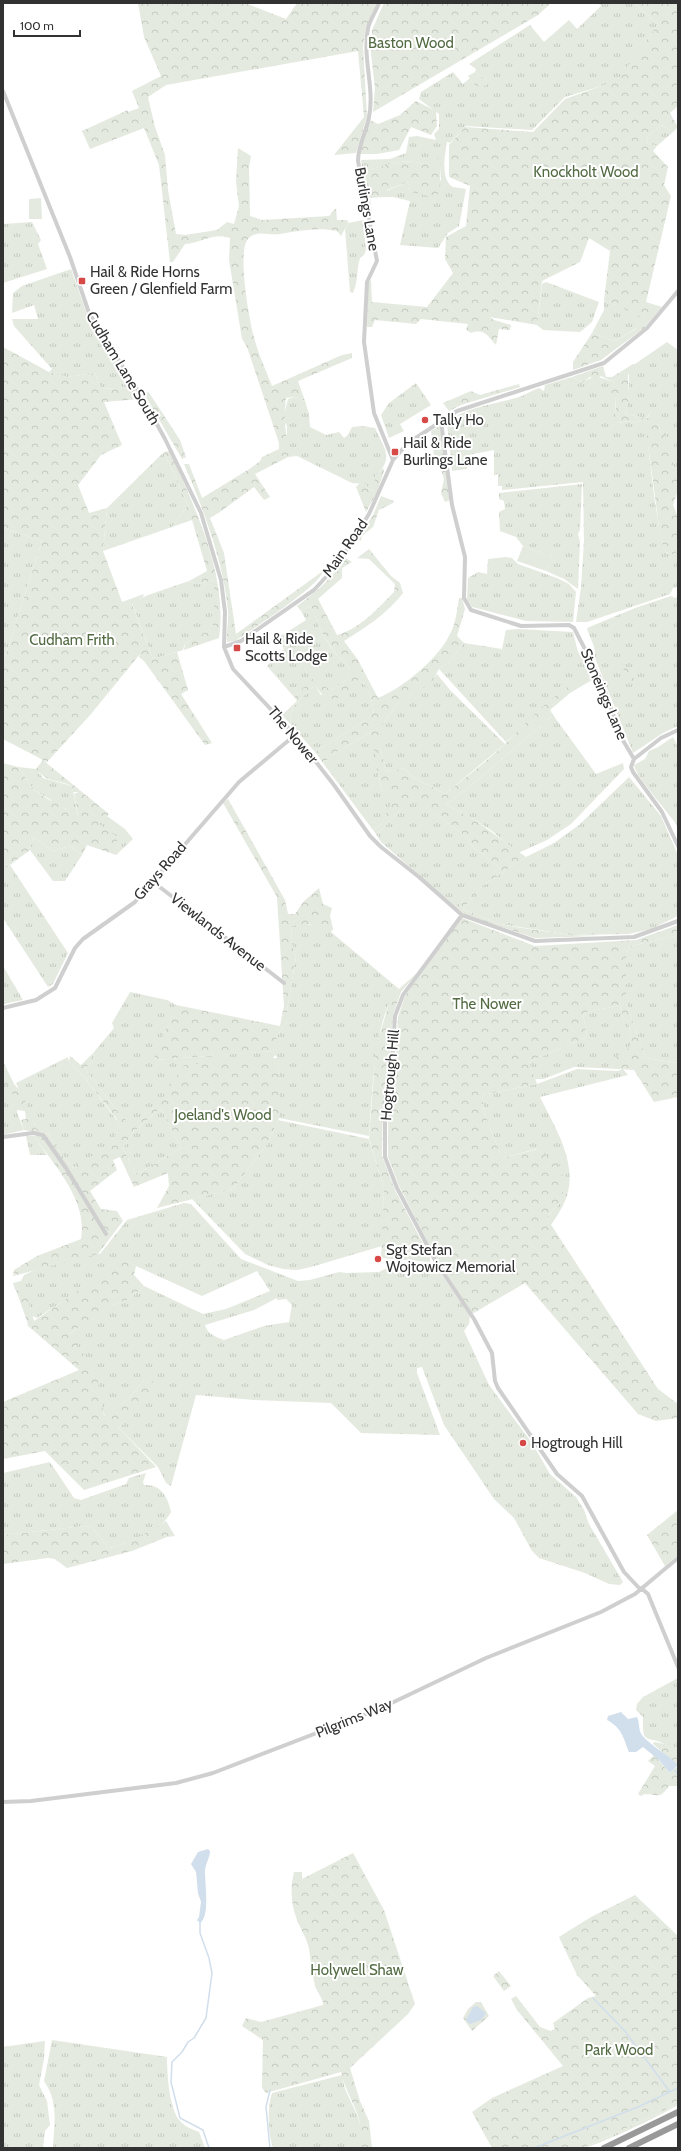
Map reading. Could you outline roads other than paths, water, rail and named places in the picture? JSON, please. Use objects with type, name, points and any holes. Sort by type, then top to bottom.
[{"type":"highway","points":[[604,2148],[678,2112]]},
{"type":"highway","points":[[629,2148],[678,2124]]},
{"type":"street","name":"Burlings Lane","points":[[379,3],[368,27],[366,50],[370,90],[369,117],[358,150],[358,161],[377,261],[367,282],[363,332],[374,413],[393,460]]},
{"type":"street","name":"Cudham Lane South","points":[[3,91],[70,257],[89,313],[142,398],[165,439],[201,513],[221,580],[225,612],[224,647]]},
{"type":"street","name":"Main Road","points":[[224,647],[241,641],[314,590],[332,570],[369,514],[393,460],[408,443],[457,411],[604,363],[647,328],[678,291]]},
{"type":"street","name":"Stoneings Lane","points":[[441,421],[452,505],[465,556],[464,598],[468,606],[471,610],[522,626],[569,625],[574,628],[602,682],[621,737],[634,759]]},
{"type":"street","name":"The Nower","points":[[224,647],[233,669],[295,735],[334,785],[370,836],[462,915],[535,941],[634,937],[678,921]]},
{"type":"street","points":[[678,730],[661,738],[634,759],[632,763],[632,772],[662,812],[678,846]]},
{"type":"street","name":"Grays Road","points":[[3,1008],[36,1000],[55,988],[75,948],[83,939],[135,902],[239,782],[295,735]]},
{"type":"street","name":"Viewlands Avenue","points":[[152,881],[284,983]]},
{"type":"street","name":"Hogtrough Hill","points":[[462,915],[403,995],[395,1016],[392,1067],[385,1098],[385,1157],[397,1188],[436,1262],[474,1319],[492,1353],[495,1381],[498,1388],[557,1474],[582,1496],[624,1572],[648,1594],[678,1667]]},
{"type":"street","points":[[3,1137],[33,1133],[43,1135],[66,1168],[106,1234]]},
{"type":"street","name":"Pilgrims Way","points":[[3,1802],[31,1801],[176,1783],[212,1773],[379,1709],[486,1658],[601,1612],[626,1600],[678,1558]]},
{"type":"water","points":[[621,1712],[628,1719],[637,1717],[640,1731],[645,1739],[678,1765],[670,1773],[659,1760],[643,1747],[636,1752],[629,1752],[619,1730],[607,1720],[608,1716]]},
{"type":"water","points":[[208,1849],[210,1854],[205,1872],[206,1907],[203,1920],[200,1923],[197,1920],[199,1917],[201,1902],[198,1893],[196,1872],[191,1864],[198,1852]]},
{"type":"water","points":[[477,2006],[486,2013],[481,2020],[470,2024],[466,2020],[473,2007]]},
{"type":"waterway","points":[[674,1770],[678,1774]]},
{"type":"waterway","points":[[200,1922],[200,1933],[209,1958],[212,1973],[206,2018],[194,2038],[188,2042],[182,2052],[172,2062],[171,2082],[180,2118],[203,2130],[209,2148]]},
{"type":"waterway","points":[[593,1998],[624,2030],[670,2092]]},
{"type":"waterway","points":[[534,2148],[638,2107],[678,2088]]},
{"type":"waterway","points":[[270,2090],[266,2107],[270,2148]]},
{"type":"place","name":"Hail & Ride Horns Green / Glenfield Farm","points":[[82,281]]},
{"type":"place","name":"Tally Ho","points":[[425,420]]},
{"type":"place","name":"Hail & Ride Burlings Lane","points":[[395,452]]},
{"type":"place","name":"Hail & Ride Scotts Lodge","points":[[237,648]]},
{"type":"place","name":"Sgt Stefan Wojtowicz Memorial","points":[[378,1259]]},
{"type":"place","name":"Hogtrough Hill","points":[[523,1443]]},
{"type":"park label","name":"Baston Wood","points":[[411,43]]},
{"type":"park label","name":"Knockholt Wood","points":[[586,172]]},
{"type":"park label","name":"Cudham Frith","points":[[72,640]]},
{"type":"park label","name":"Joeland's Wood","points":[[223,1115]]},
{"type":"park label","name":"Holywell Shaw","points":[[357,1970]]},
{"type":"park label","name":"Park Wood","points":[[619,2050]]}]
